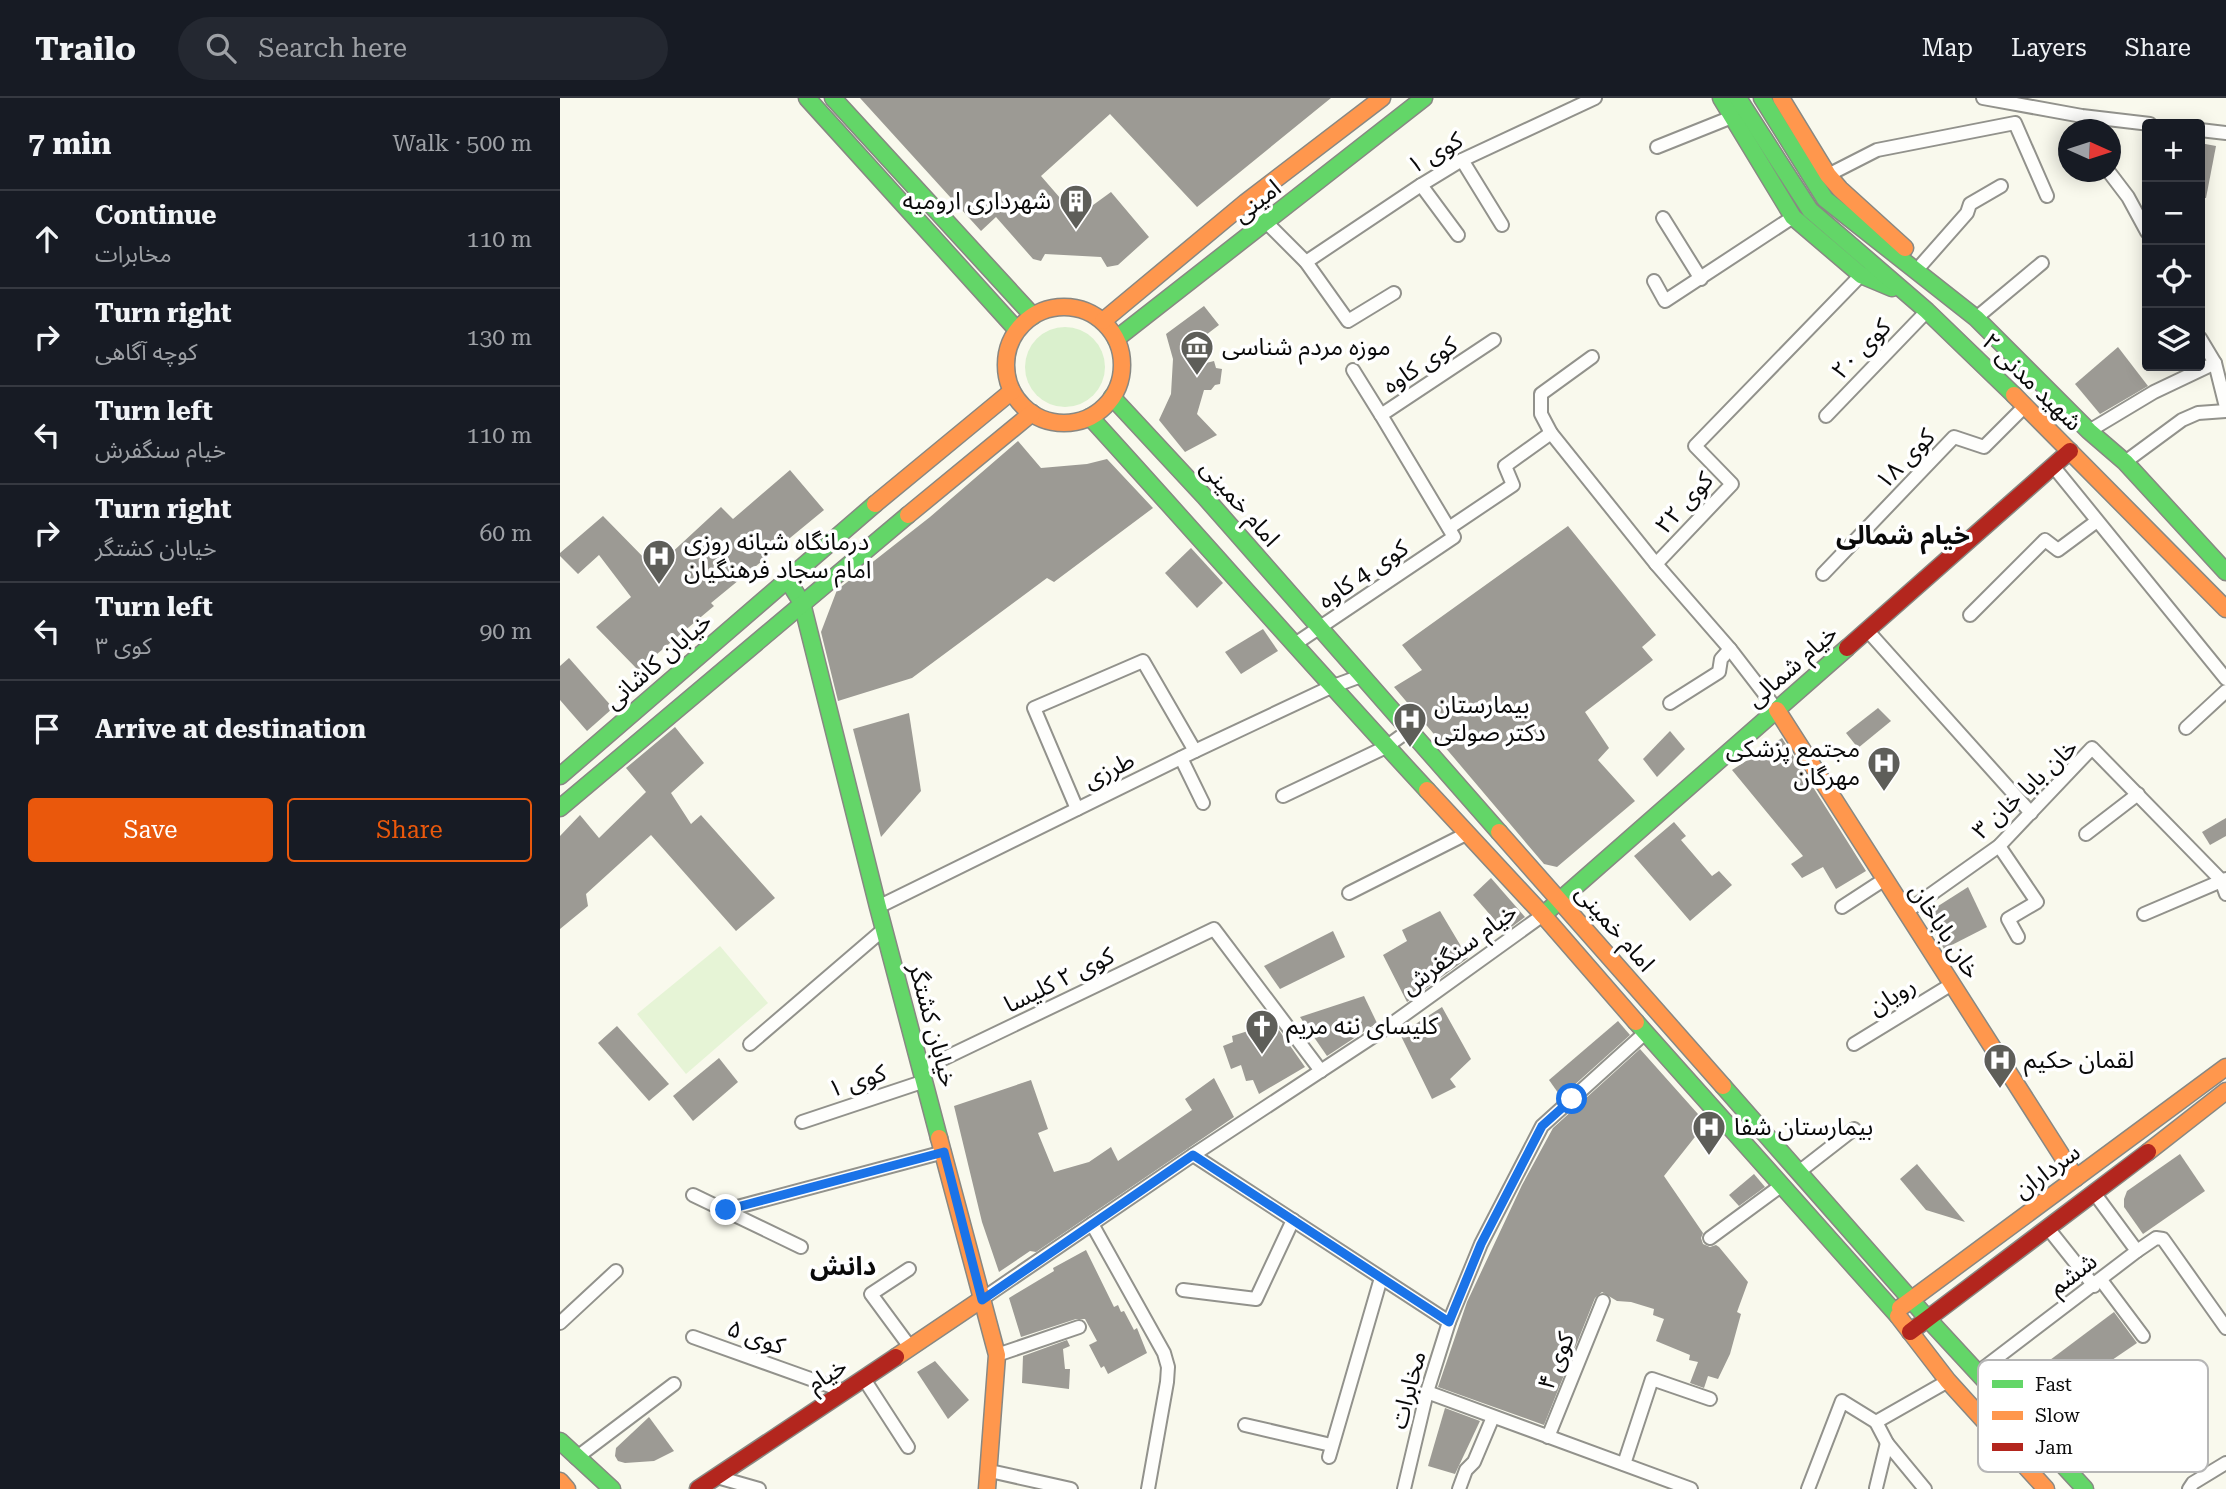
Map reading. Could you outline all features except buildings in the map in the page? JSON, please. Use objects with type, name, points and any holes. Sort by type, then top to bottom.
[{"type":"main road","points":[[807,98],[1017,330]]},
{"type":"main road","points":[[833,98],[1033,316]]},
{"type":"main road","name":"امینی","points":[[1103,321],[1246,202],[1382,98]]},
{"type":"main road","name":"امینی","points":[[1116,339],[1424,98]]},
{"type":"main road","points":[[1721,98],[1793,217],[1861,275],[1910,296]]},
{"type":"main road","name":"شهید مدنی ۲","points":[[1738,98],[1810,210],[1927,311],[2226,609]]},
{"type":"main road","points":[[1762,98],[1822,180]]},
{"type":"main road","points":[[1781,98],[1822,180]]},
{"type":"main road","name":"شهید مدنی ۲","points":[[1822,180],[1825,200],[1924,271],[1976,318],[2089,431],[2125,462],[2226,572]]},
{"type":"main road","points":[[1050,308],[1078,308],[1103,321],[1116,339],[1121,353],[1119,383],[1102,409],[1090,417],[1060,423],[1045,420],[1032,414],[1012,391],[1006,366],[1010,341],[1017,330],[1033,316],[1050,308]]},
{"type":"main road","name":"خیابان کاشانی","points":[[560,776],[898,483],[1012,391]]},
{"type":"main road","name":"امام خمینی","points":[[1112,397],[1321,628],[1408,731],[1977,1373]]},
{"type":"main road","points":[[560,808],[802,603],[1032,414]]},
{"type":"main road","name":"امام خمینی","points":[[1090,417],[1238,579],[1331,687],[1543,915],[1895,1312],[1948,1381],[1978,1414]]},
{"type":"main road","name":"خیام شمالی","points":[[1543,915],[2070,451]]},
{"type":"main road","name":"خیابان کشتگر","points":[[788,579],[802,603],[878,907],[997,1355],[987,1489]]},
{"type":"main road","name":"خان باباخان","points":[[1777,710],[2076,1178]]},
{"type":"main road","name":"سرداران","points":[[1895,1312],[2226,1067]]},
{"type":"main road","name":"سرداران","points":[[1910,1332],[2047,1227],[2095,1194],[2226,1091]]},
{"type":"main road","name":"خیام","points":[[698,1489],[982,1300]]},
{"type":"main road","points":[[560,1441],[612,1489]]},
{"type":"main road","name":"امام خمینی","points":[[2031,1472],[2046,1489]]},
{"type":"main road","name":"امام خمینی","points":[[2069,1472],[2085,1489]]},
{"type":"main road","points":[[560,1481],[567,1489]]},
{"type":"street","name":"کوی ۱","points":[[1306,262],[1462,160],[1595,98]]},
{"type":"street","points":[[1983,98],[2059,112],[2074,119]]},
{"type":"street","points":[[2059,112],[2062,98]]},
{"type":"street","points":[[1657,147],[1732,117]]},
{"type":"street","points":[[1822,180],[1877,150],[2015,123],[2047,196]]},
{"type":"street","points":[[2121,124],[2142,124]]},
{"type":"street","points":[[2205,131],[2226,133]]},
{"type":"street","points":[[1462,160],[1502,225]]},
{"type":"street","points":[[2117,182],[2142,223]]},
{"type":"street","points":[[1421,185],[1458,235]]},
{"type":"street","points":[[1924,271],[1967,214],[1970,204],[2001,186]]},
{"type":"street","points":[[1246,202],[1306,262],[1348,321],[1394,293]]},
{"type":"street","points":[[1654,281],[1665,301],[1793,217]]},
{"type":"street","points":[[1663,218],[1700,279]]},
{"type":"street","points":[[1976,318],[2042,263]]},
{"type":"street","name":"کوی ۲۲","points":[[1777,710],[1730,649],[1656,564],[1732,484],[1695,446],[1861,275]]},
{"type":"street","name":"کوی ۲۰","points":[[1826,416],[1927,311]]},
{"type":"street","name":"کوی کاوه","points":[[1451,533],[1381,415],[1494,340]]},
{"type":"street","points":[[2125,462],[2182,420],[2198,413],[2226,409],[2215,363],[2205,346]]},
{"type":"street","points":[[1592,357],[1541,394],[1541,414],[1551,433],[1656,564]]},
{"type":"street","points":[[2089,431],[2154,392],[2215,363]]},
{"type":"street","points":[[1353,370],[1381,415]]},
{"type":"street","name":"کوی ۱۸","points":[[1823,575],[1954,437],[1983,447],[2025,406]]},
{"type":"street","name":"کوی 4 کاوه","points":[[1295,644],[1321,628],[1513,485],[1505,466],[1551,433]]},
{"type":"street","points":[[2053,466],[2226,679]]},
{"type":"street","points":[[1970,615],[2045,540],[2058,550],[2097,521]]},
{"type":"street","points":[[1867,630],[2031,813]]},
{"type":"street","points":[[1670,703],[1719,671],[1721,659],[1730,649]]},
{"type":"street","points":[[1077,809],[1034,708],[1143,661],[1195,751]]},
{"type":"street","name":"طرزی","points":[[878,907],[1195,751],[1331,687],[1361,676]]},
{"type":"street","points":[[2186,728],[2226,691]]},
{"type":"street","points":[[1283,796],[1386,747],[1408,731]]},
{"type":"street","name":"خان بابا خان ۳","points":[[1906,912],[1999,846],[2092,748],[2223,879],[2226,894]]},
{"type":"street","points":[[1181,758],[1203,803]]},
{"type":"street","points":[[2086,834],[2138,794]]},
{"type":"street","points":[[1349,893],[1468,833]]},
{"type":"street","points":[[1999,846],[2037,902],[2008,919],[2018,937]]},
{"type":"street","points":[[2144,914],[2223,879]]},
{"type":"street","points":[[1842,907],[1885,880]]},
{"type":"street","name":"خیام سنگفرش","points":[[982,1300],[1321,1071],[1543,915]]},
{"type":"street","points":[[750,1044],[884,929]]},
{"type":"street","name":"کوی ۲ کلیسا","points":[[923,1075],[1214,929],[1321,1071]]},
{"type":"street","name":"رویان","points":[[1854,1044],[1952,984]]},
{"type":"street","name":"مخابرات","points":[[1404,1489],[1427,1392],[1449,1322],[1481,1244],[1542,1126],[1645,1033]]},
{"type":"street","name":"کوی ۱","points":[[802,1122],[923,1075]]},
{"type":"street","points":[[1800,1171],[1854,1129]]},
{"type":"street","points":[[726,1210],[944,1152]]},
{"type":"street","points":[[1193,1155],[1449,1322]]},
{"type":"street","points":[[1710,1238],[1782,1185]]},
{"type":"street","points":[[2095,1194],[2137,1251],[2156,1238],[2163,1239],[2226,1328]]},
{"type":"street","points":[[693,1195],[801,1247]]},
{"type":"street","points":[[1183,1290],[1256,1299],[1293,1220]]},
{"type":"street","points":[[1092,1224],[1164,1353],[1168,1367],[1148,1489]]},
{"type":"street","points":[[2047,1227],[2143,1336]]},
{"type":"street","name":"ششم","points":[[1994,1360],[2137,1251]]},
{"type":"street","points":[[909,1269],[872,1294],[910,1347]]},
{"type":"street","points":[[560,1323],[615,1270]]},
{"type":"street","points":[[1245,1425],[1330,1451],[1381,1278]]},
{"type":"street","name":"کوی ۴","points":[[1548,1437],[1603,1301]]},
{"type":"street","points":[[997,1355],[1079,1327]]},
{"type":"street","name":"کوی ۵","points":[[693,1337],[844,1391]]},
{"type":"street","points":[[863,1379],[908,1447]]},
{"type":"street","points":[[1624,1464],[1652,1379],[1710,1399]]},
{"type":"street","points":[[1876,1422],[1948,1381]]},
{"type":"street","points":[[576,1458],[674,1384]]},
{"type":"street","points":[[1427,1392],[1624,1464],[1672,1486],[1691,1489]]},
{"type":"street","points":[[1808,1489],[1842,1401],[1876,1422],[1887,1443],[1926,1489]]},
{"type":"street","points":[[1459,1489],[1493,1417]]},
{"type":"street","points":[[1876,1488],[1887,1443]]},
{"type":"street","points":[[2189,1489],[2193,1483],[2226,1463]]},
{"type":"street","points":[[990,1471],[1071,1489]]},
{"type":"street","points":[[717,1477],[759,1489]]},
{"type":"green space","points":[[1057,327],[1073,327],[1094,338],[1105,359],[1105,375],[1094,396],[1073,407],[1057,407],[1043,401],[1031,389],[1025,375],[1025,359],[1031,345],[1043,333]]},
{"type":"green space","points":[[720,946],[768,1003],[686,1074],[637,1014]]},
{"type":"traffic: fast","points":[[807,98],[1017,330]]},
{"type":"traffic: fast","points":[[833,98],[1033,316]]},
{"type":"traffic: fast","points":[[1116,339],[1424,98]]},
{"type":"traffic: fast","points":[[1721,98],[1793,217],[1861,275],[1892,288]]},
{"type":"traffic: fast","points":[[1738,98],[1810,210],[1927,311],[2014,395]]},
{"type":"traffic: fast","points":[[1762,98],[1825,199],[1976,318],[2089,431],[2125,462],[2226,572]]},
{"type":"traffic: fast","points":[[1112,397],[1204,496],[1499,832]]},
{"type":"traffic: fast","points":[[1090,417],[1427,790]]},
{"type":"traffic: fast","points":[[560,776],[875,504]]},
{"type":"traffic: fast","points":[[560,808],[908,515]]},
{"type":"traffic: fast","points":[[787,579],[802,603],[939,1138]]},
{"type":"traffic: fast","points":[[1543,915],[1847,648]]},
{"type":"traffic: fast","points":[[1636,1022],[1898,1316]]},
{"type":"traffic: fast","points":[[1723,1086],[1978,1373]]},
{"type":"traffic: fast","points":[[560,1441],[612,1489]]},
{"type":"traffic: fast","points":[[2069,1472],[2085,1489]]},
{"type":"traffic: slow","points":[[1103,321],[1246,202],[1382,98]]},
{"type":"traffic: slow","points":[[1781,98],[1828,175],[1905,248]]},
{"type":"traffic: slow","points":[[1064,307],[1086,311],[1105,324],[1118,343],[1122,365],[1118,387],[1105,406],[1086,419],[1064,423],[1042,419],[1023,406],[1010,387],[1006,365],[1010,343],[1023,324],[1042,311],[1064,307]]},
{"type":"traffic: slow","points":[[875,504],[1012,391]]},
{"type":"traffic: slow","points":[[2014,395],[2226,609]]},
{"type":"traffic: slow","points":[[908,515],[1032,413]]},
{"type":"traffic: slow","points":[[1777,710],[2076,1178]]},
{"type":"traffic: slow","points":[[1427,790],[1543,915],[1636,1022]]},
{"type":"traffic: slow","points":[[1499,832],[1723,1086]]},
{"type":"traffic: slow","points":[[1900,1308],[2226,1067]]},
{"type":"traffic: slow","points":[[2148,1152],[2226,1091]]},
{"type":"traffic: slow","points":[[939,1138],[997,1355],[987,1489]]},
{"type":"traffic: slow","points":[[896,1357],[982,1299]]},
{"type":"traffic: slow","points":[[1898,1316],[1948,1381],[1978,1414]]},
{"type":"traffic: slow","points":[[2031,1472],[2046,1489]]},
{"type":"traffic: slow","points":[[560,1481],[567,1489]]},
{"type":"traffic: jam","points":[[1847,648],[2070,451]]},
{"type":"traffic: jam","points":[[1910,1332],[2148,1152]]},
{"type":"traffic: jam","points":[[698,1489],[896,1357]]},
{"type":"place","name":"شهرداری ارومیه","points":[[1076,231]]},
{"type":"place","name":"موزه مردم شناسی","points":[[1197,377]]},
{"type":"place","name":"درمانگاه شبانه روزی امام سجاد فرهنگیان","points":[[659,586]]},
{"type":"place","name":"بیمارستان دکتر صولتی","points":[[1410,749]]},
{"type":"place","name":"مجتمع پزشکی مهرگان","points":[[1884,793]]},
{"type":"place","name":"کلیسای ننه مریم","points":[[1262,1056]]},
{"type":"place","name":"لقمان حکیم","points":[[2000,1090]]},
{"type":"place","name":"بیمارستان شفا","points":[[1709,1157]]},
{"type":"district","name":"خیام شمالی","points":[[1903,535]]},
{"type":"district","name":"دانش","points":[[843,1266]]},
{"type":"route","points":[[726,1210],[944,1152],[982,1300],[1193,1155],[1449,1322],[1481,1244],[1542,1126],[1572,1099]]}]
